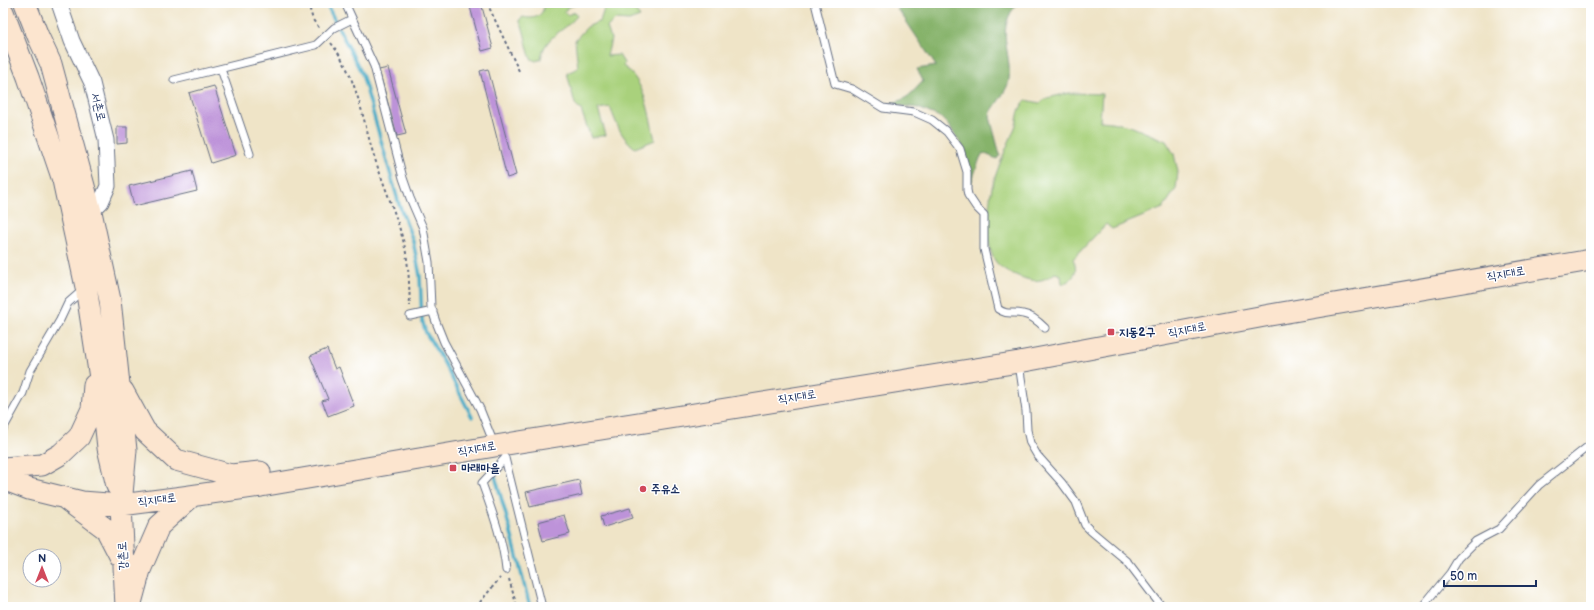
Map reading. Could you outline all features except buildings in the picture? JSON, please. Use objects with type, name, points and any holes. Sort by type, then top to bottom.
[{"type":"main road","points":[[25,3],[51,64],[91,212],[110,300],[126,450],[121,505]]},
{"type":"main road","points":[[3,12],[28,77],[63,180],[86,287],[102,391],[108,448],[121,505]]},
{"type":"main road","name":"직지대로","points":[[3,479],[29,489],[82,502],[121,505],[192,496],[318,476],[500,452],[1019,362],[1270,315],[1591,260]]},
{"type":"main road","points":[[3,468],[42,465],[61,454],[79,437],[92,409],[96,349]]},
{"type":"main road","points":[[119,383],[145,431],[176,460],[231,475],[288,469],[318,476]]},
{"type":"main road","points":[[130,607],[140,570],[159,526],[192,496]]},
{"type":"main road","points":[[65,499],[106,529],[124,565]]},
{"type":"main road","name":"강촌로","points":[[121,505],[126,607]]},
{"type":"street","name":"서촌로","points":[[59,3],[72,41],[92,83],[106,140],[108,186],[100,202],[91,212]]},
{"type":"lane","points":[[345,3],[374,66],[403,178],[422,228],[429,262],[432,311],[444,342],[480,409],[500,452],[542,607]]},
{"type":"lane","points":[[815,3],[836,84],[852,90],[883,108],[914,112],[932,120],[953,138],[960,149],[967,172],[966,190],[968,195],[976,207],[984,215],[984,249],[998,309],[1005,313],[1022,313],[1028,315],[1045,328]]},
{"type":"lane","points":[[174,80],[316,45],[334,28],[352,19]]},
{"type":"lane","points":[[221,69],[250,154]]},
{"type":"lane","points":[[3,429],[23,393],[30,372],[68,303],[86,287]]},
{"type":"lane","points":[[410,316],[432,311]]},
{"type":"lane","points":[[1019,362],[1026,411],[1027,430],[1030,443],[1037,455],[1062,483],[1076,502],[1085,524],[1091,531],[1127,561],[1162,607]]},
{"type":"lane","points":[[1422,607],[1450,573],[1459,558],[1476,541],[1498,529],[1539,485],[1591,444]]},
{"type":"lane","points":[[500,452],[482,483],[504,550],[506,570]]},
{"type":"path","points":[[308,3],[313,20],[343,59],[356,88],[378,170],[404,241],[408,268],[410,316]]},
{"type":"path","points":[[487,3],[520,73]]},
{"type":"path","points":[[476,607],[506,570]]},
{"type":"path","points":[[506,570],[517,607]]},
{"type":"green space","points":[[544,3],[575,3],[575,5],[568,7],[564,12],[567,15],[575,12],[577,16],[550,40],[543,51],[541,59],[536,61],[531,59],[519,20],[523,17],[531,18],[541,14]]},
{"type":"green space","points":[[606,3],[630,3],[640,17],[629,21],[615,20],[607,27],[611,39],[607,56],[619,55],[624,63],[623,66],[637,81],[642,90],[651,120],[655,140],[635,148],[622,134],[610,107],[598,109],[606,135],[591,138],[581,110],[575,104],[567,73],[578,68],[575,40],[587,27],[600,21]]},
{"type":"green space","points":[[903,3],[1018,3],[1011,13],[1005,31],[1009,80],[1004,92],[991,112],[990,117],[1000,155],[997,159],[983,153],[970,186],[966,153],[948,125],[940,117],[918,108],[889,104],[908,96],[923,81],[917,69],[936,66],[900,12],[897,10]]},
{"type":"green space","points":[[1069,93],[1102,94],[1100,121],[1130,126],[1166,141],[1174,154],[1178,172],[1176,189],[1163,208],[1112,229],[1106,224],[1073,259],[1076,267],[1074,274],[1070,280],[1062,284],[1061,275],[1055,273],[1045,279],[1033,280],[1018,276],[1001,267],[994,259],[991,252],[988,222],[991,191],[1000,163],[1016,125],[1020,108],[1026,100],[1040,103],[1047,98]]},
{"type":"waterway","points":[[326,3],[362,74],[399,204],[413,241],[420,276],[422,320],[426,333],[443,361],[472,417]]},
{"type":"waterway","points":[[495,476],[530,607]]},
{"type":"place","name":"지동2구","points":[[1111,332]]},
{"type":"place","name":"마래마을","points":[[453,468]]},
{"type":"place","name":"주유소","points":[[643,489]]}]
